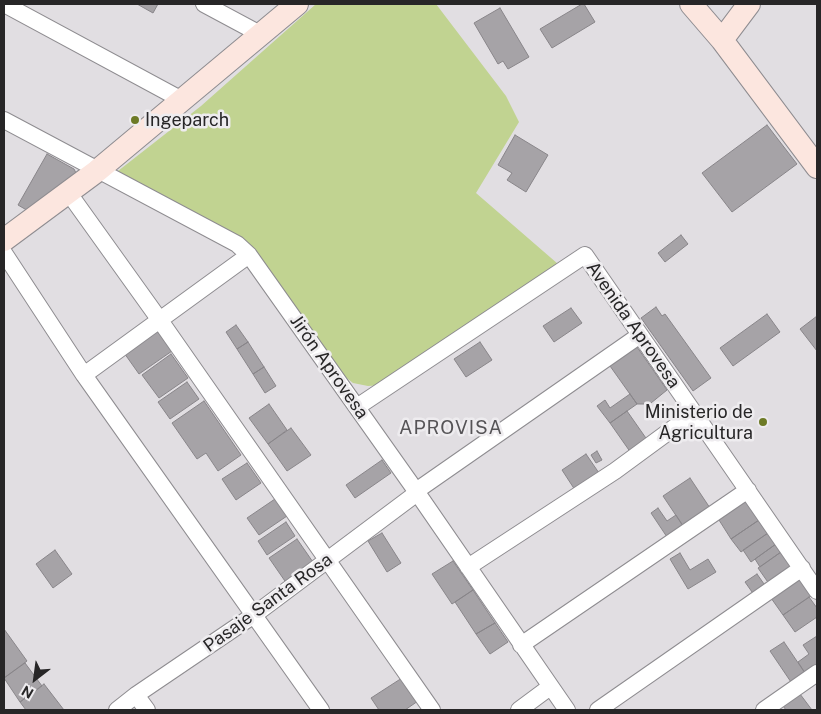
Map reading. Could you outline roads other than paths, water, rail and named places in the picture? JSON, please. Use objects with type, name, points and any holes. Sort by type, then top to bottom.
[{"type":"street","points":[[4,4],[182,100]]},
{"type":"street","points":[[204,4],[260,34]]},
{"type":"street","points":[[296,4],[97,170],[5,241],[84,375],[321,710]]},
{"type":"street","points":[[691,4],[722,40],[817,167]]},
{"type":"street","points":[[722,40],[749,4]]},
{"type":"street","name":"Jirón Aprovesa","points":[[4,120],[237,244],[249,255],[567,710]]},
{"type":"street","points":[[68,192],[432,710]]},
{"type":"street","points":[[84,375],[249,255]]},
{"type":"street","name":"Avenida Aprovesa","points":[[357,407],[585,256],[817,591]]},
{"type":"street","name":"Pasaje Santa Rosa","points":[[117,710],[254,614],[416,492],[640,335]]},
{"type":"street","points":[[468,567],[614,471],[694,412]]},
{"type":"street","points":[[521,645],[748,490]]},
{"type":"street","points":[[598,710],[802,568]]},
{"type":"street","points":[[764,710],[817,673]]},
{"type":"street","points":[[519,710],[550,687]]},
{"type":"street","points":[[136,695],[147,710]]},
{"type":"place","name":"Ingeparch","points":[[135,120]]},
{"type":"place","name":"Ministerio de Agricultura","points":[[763,422]]},
{"type":"district","name":"APROVISA","points":[[451,428]]}]
